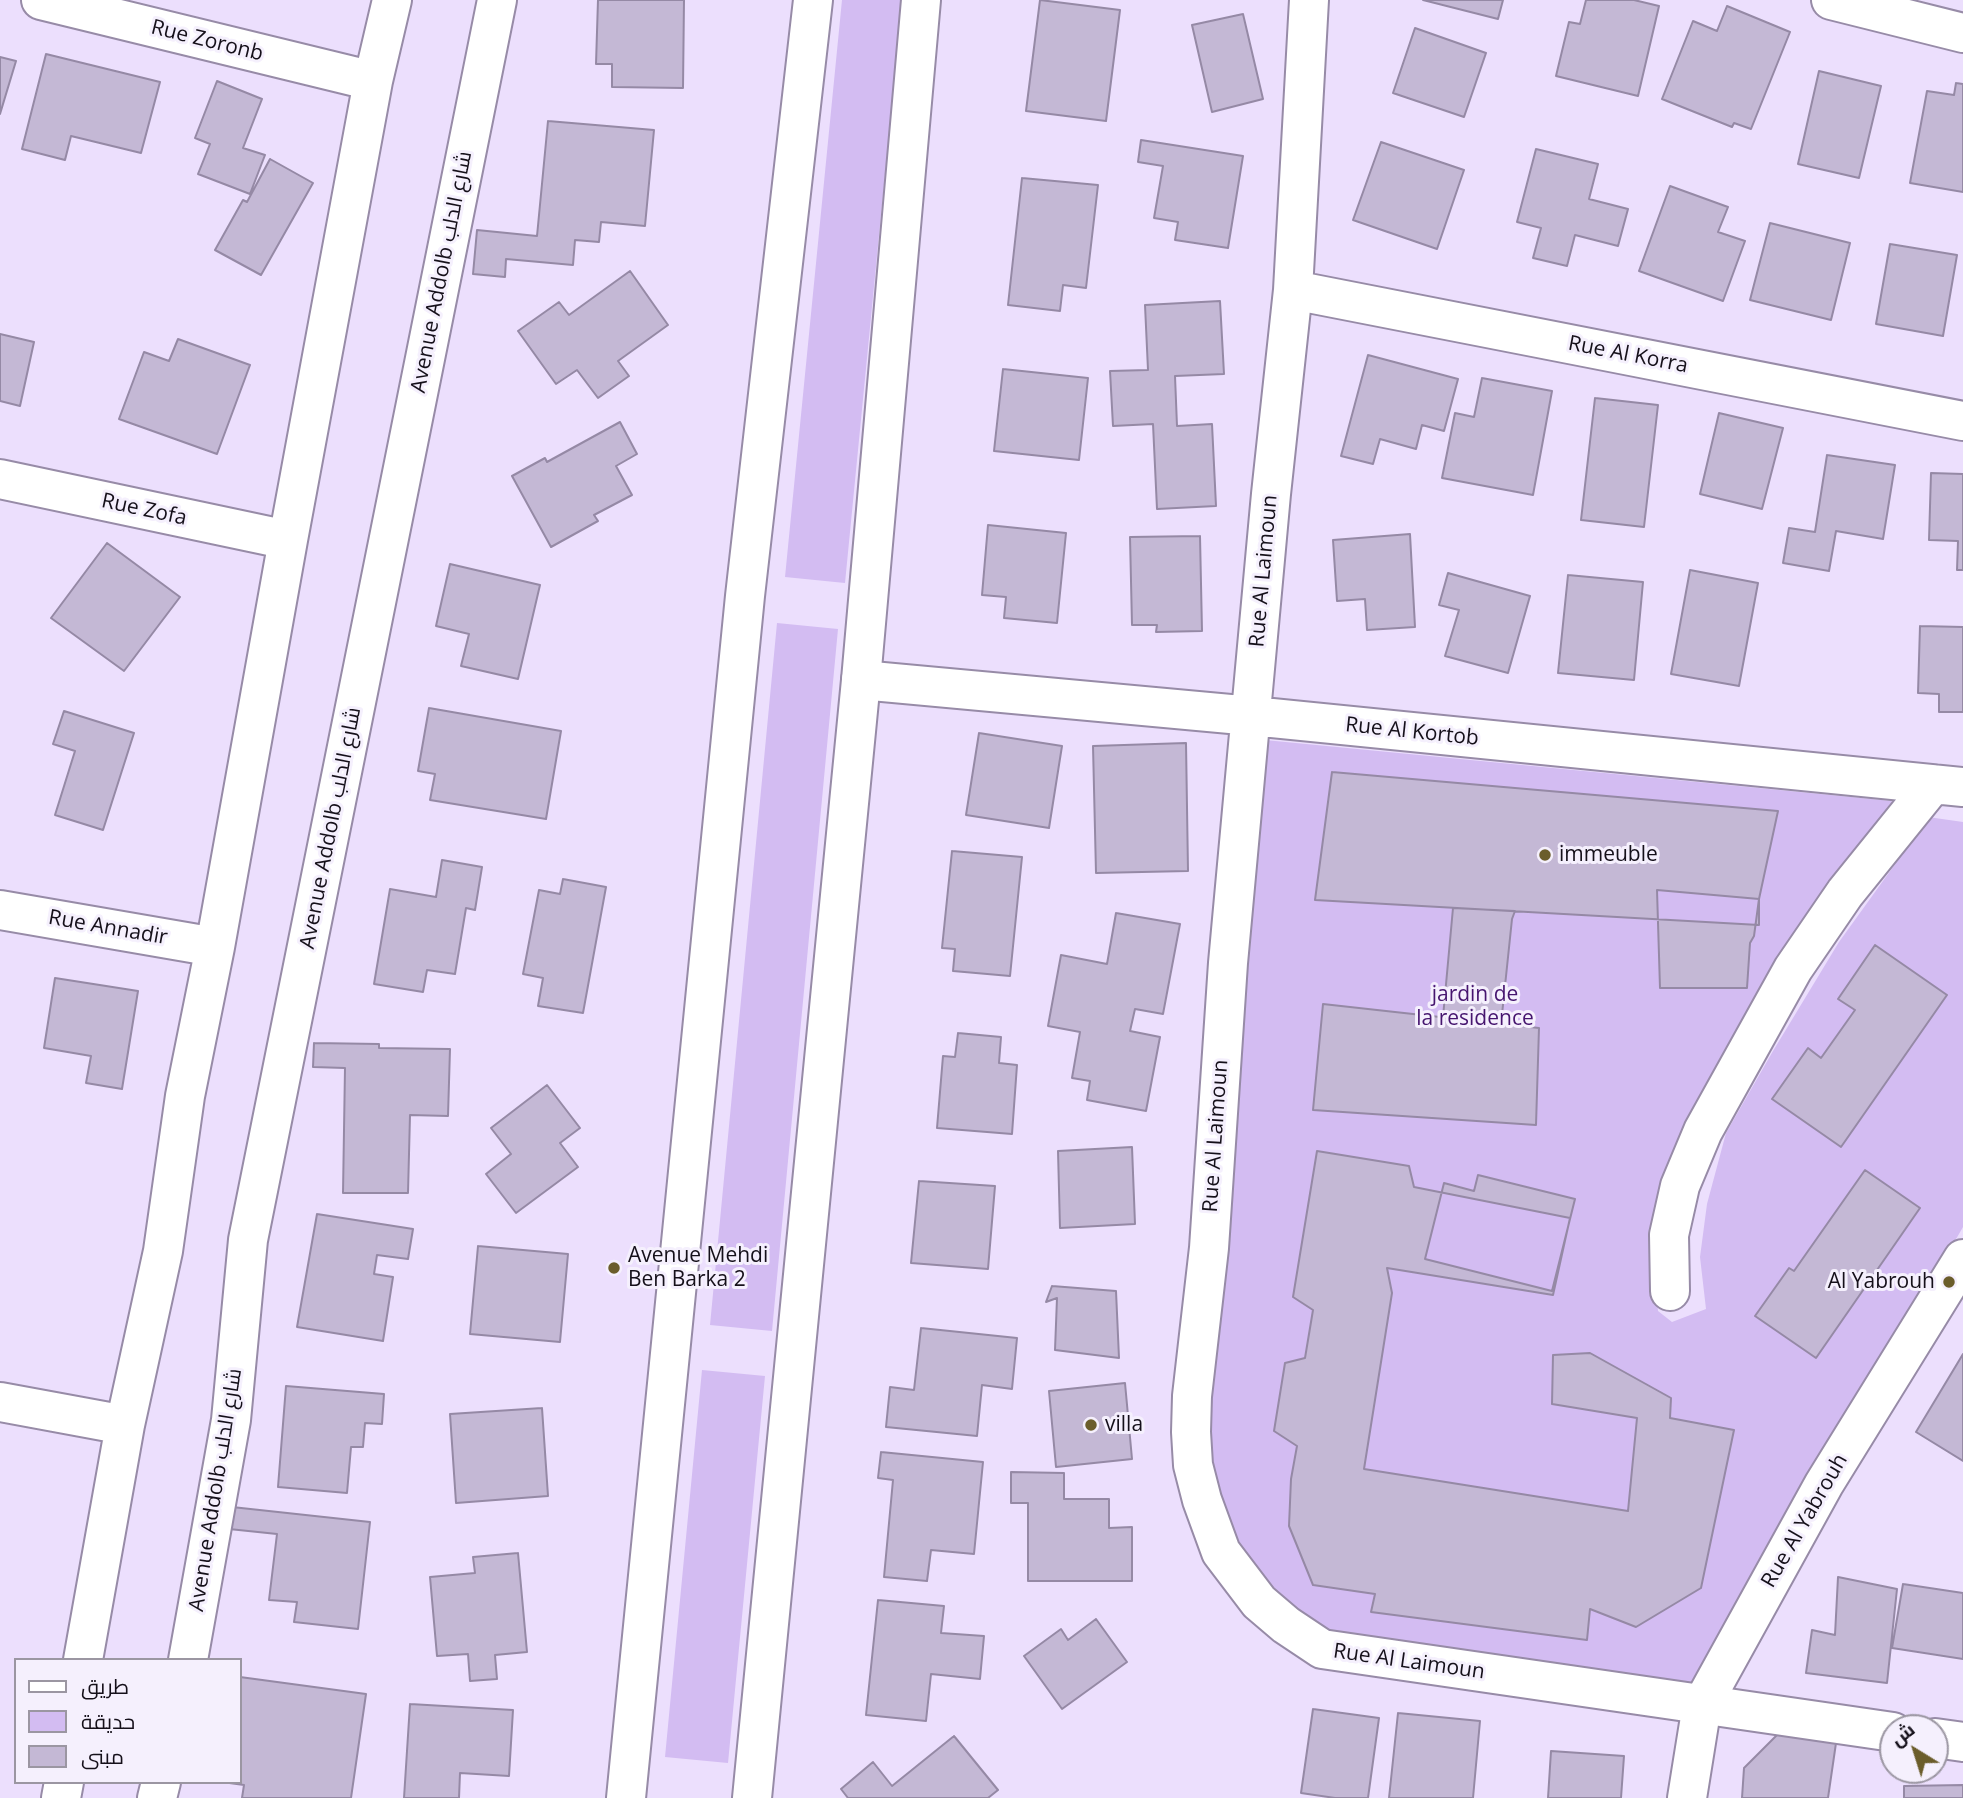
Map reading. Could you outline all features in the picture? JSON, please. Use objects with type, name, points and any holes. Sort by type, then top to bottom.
[{"type":"street","name":"Rue Zoronb","points":[[41,0],[373,81]]},
{"type":"street","points":[[83,1658],[125,1425],[163,1251],[185,1096],[215,947],[373,81],[392,0]]},
{"type":"street","name":"Avenue Addolb شارع الدلب","points":[[188,1658],[231,1420],[248,1240],[496,0]]},
{"type":"street","points":[[626,1798],[746,596],[813,0]]},
{"type":"street","points":[[752,1798],[861,680],[922,0]]},
{"type":"street","name":"Rue Al Laimoun","points":[[1309,0],[1293,289],[1271,494],[1228,963],[1209,1248],[1192,1408],[1193,1465],[1202,1500],[1221,1552],[1259,1602],[1286,1625],[1322,1649],[1879,1730]]},
{"type":"street","points":[[1831,0],[1963,33]]},
{"type":"street","name":"Rue Al Korra","points":[[1293,289],[1963,421]]},
{"type":"street","name":"Rue Zofa","points":[[0,479],[288,540]]},
{"type":"street","name":"Rue Al Kortob","points":[[861,680],[1948,785]]},
{"type":"street","points":[[1670,1291],[1669,1235],[1680,1186],[1703,1131],[1793,969],[1845,893],[1948,785]]},
{"type":"street","name":"Rue Annadir","points":[[0,910],[215,947]]},
{"type":"street","name":"Rue Al Yabrouh","points":[[1687,1798],[1702,1705],[1824,1484],[1963,1259]]},
{"type":"street","points":[[0,1402],[125,1425]]},
{"type":"green space","points":[[842,0],[902,0],[845,583],[785,577]]},
{"type":"green space","points":[[777,623],[838,629],[772,1331],[710,1325]]},
{"type":"green space","name":"jardin de la residence","points":[[1265,740],[1892,801],[1811,920],[1670,1157],[1652,1239],[1658,1311],[1672,1322],[1706,1309],[1700,1257],[1707,1204],[1726,1133],[1773,1051],[1839,942],[1906,849],[1921,816],[1963,822],[1963,1227],[1694,1691],[1326,1637],[1268,1586],[1202,1500]]},
{"type":"green space","points":[[702,1370],[765,1376],[728,1763],[665,1757]]},
{"type":"building","points":[[598,0],[684,0],[683,88],[612,87],[612,64],[596,64]]},
{"type":"building","points":[[1040,0],[1120,10],[1106,121],[1026,111]]},
{"type":"building","points":[[1423,0],[1503,0],[1498,19]]},
{"type":"building","points":[[1586,0],[1634,0],[1659,6],[1638,96],[1556,76],[1569,22],[1580,24]]},
{"type":"building","points":[[1727,6],[1790,32],[1751,129],[1734,123],[1732,127],[1662,99],[1693,21],[1717,31]]},
{"type":"building","points":[[1243,14],[1263,99],[1212,112],[1192,25]]},
{"type":"building","points":[[1415,28],[1486,53],[1464,117],[1393,93]]},
{"type":"building","points":[[46,54],[160,82],[141,153],[71,136],[65,160],[22,149]]},
{"type":"building","points":[[0,57],[16,61],[0,114]]},
{"type":"building","points":[[1819,71],[1881,86],[1859,178],[1798,164]]},
{"type":"building","points":[[217,81],[262,99],[243,148],[265,155],[250,194],[198,174],[210,144],[195,138]]},
{"type":"building","points":[[1956,83],[1963,84],[1963,192],[1910,183],[1927,91],[1954,95]]},
{"type":"building","points":[[548,121],[654,130],[645,226],[601,222],[599,242],[575,240],[573,265],[506,259],[505,277],[473,274],[477,230],[537,236]]},
{"type":"building","points":[[1141,140],[1243,156],[1228,248],[1175,240],[1178,222],[1154,218],[1163,166],[1138,162]]},
{"type":"building","points":[[1381,142],[1464,170],[1437,249],[1353,220]]},
{"type":"building","points":[[1536,149],[1598,164],[1589,199],[1628,209],[1618,246],[1575,235],[1567,266],[1533,258],[1541,228],[1517,222]]},
{"type":"building","points":[[270,159],[313,183],[261,275],[215,250],[243,200],[247,202]]},
{"type":"building","points":[[1022,178],[1098,185],[1086,288],[1063,285],[1060,311],[1008,305]]},
{"type":"building","points":[[1670,186],[1728,207],[1718,232],[1745,241],[1723,301],[1639,271]]},
{"type":"building","points":[[1770,223],[1850,243],[1831,320],[1750,300]]},
{"type":"building","points":[[1890,244],[1957,255],[1943,336],[1876,324]]},
{"type":"building","points":[[630,271],[668,325],[618,361],[629,376],[598,398],[577,370],[556,384],[518,331],[559,302],[569,315]]},
{"type":"building","points":[[1220,301],[1224,374],[1175,376],[1177,426],[1212,424],[1216,506],[1157,509],[1153,424],[1113,426],[1110,371],[1148,370],[1145,305]]},
{"type":"building","points":[[0,334],[34,342],[20,406],[0,401]]},
{"type":"building","points":[[178,339],[250,365],[217,454],[119,419],[144,352],[169,361]]},
{"type":"building","points":[[1368,355],[1458,379],[1444,431],[1422,425],[1416,449],[1380,439],[1373,464],[1341,456]]},
{"type":"building","points":[[1003,369],[1088,378],[1079,460],[994,451]]},
{"type":"building","points":[[1482,378],[1552,391],[1533,495],[1442,478],[1455,413],[1474,417]]},
{"type":"building","points":[[1595,398],[1658,405],[1644,527],[1581,520]]},
{"type":"building","points":[[1719,413],[1783,428],[1762,509],[1700,494]]},
{"type":"building","points":[[620,422],[637,454],[616,466],[632,495],[594,515],[598,521],[551,547],[512,476],[545,458],[547,462]]},
{"type":"building","points":[[1827,455],[1895,465],[1883,539],[1836,531],[1829,571],[1783,563],[1789,528],[1815,532]]},
{"type":"building","points":[[1931,473],[1963,474],[1963,570],[1957,570],[1958,541],[1929,540]]},
{"type":"building","points":[[988,525],[1066,533],[1057,623],[1004,618],[1006,597],[982,595]]},
{"type":"building","points":[[1410,534],[1415,627],[1367,630],[1365,599],[1337,601],[1333,540]]},
{"type":"building","points":[[1200,536],[1202,631],[1156,632],[1157,625],[1132,625],[1130,537]]},
{"type":"building","points":[[107,543],[180,597],[124,671],[51,618]]},
{"type":"building","points":[[450,564],[540,585],[518,679],[461,666],[469,634],[436,626]]},
{"type":"building","points":[[1690,570],[1758,583],[1739,686],[1671,674]]},
{"type":"building","points":[[1448,573],[1530,596],[1508,673],[1445,656],[1459,610],[1439,605]]},
{"type":"building","points":[[1568,575],[1643,582],[1634,680],[1558,673]]},
{"type":"building","points":[[1920,626],[1963,627],[1963,712],[1939,712],[1939,694],[1918,693]]},
{"type":"building","points":[[429,708],[561,731],[546,819],[430,800],[435,774],[418,771]]},
{"type":"building","points":[[64,711],[134,733],[103,830],[55,815],[75,751],[53,744]]},
{"type":"building","points":[[979,733],[1062,746],[1049,828],[966,815]]},
{"type":"building","points":[[1186,743],[1188,871],[1096,873],[1093,746]]},
{"type":"building","name":"immeuble","points":[[1332,772],[1778,811],[1759,899],[1759,925],[1315,900]]},
{"type":"building","points":[[952,851],[1022,857],[1010,976],[953,971],[955,949],[942,948]]},
{"type":"building","points":[[442,860],[482,867],[475,910],[466,908],[455,974],[427,970],[423,992],[374,984],[390,889],[436,897]]},
{"type":"building","points":[[563,879],[606,887],[583,1013],[538,1006],[543,978],[523,974],[539,890],[560,894]]},
{"type":"building","name":"immeuble","points":[[1657,890],[1759,899],[1754,936],[1750,943],[1747,988],[1660,988]]},
{"type":"building","points":[[1453,908],[1515,911],[1501,1024],[1443,1017]]},
{"type":"building","points":[[1116,913],[1180,924],[1163,1014],[1135,1009],[1130,1031],[1160,1037],[1146,1111],[1087,1100],[1090,1081],[1072,1078],[1080,1032],[1048,1026],[1061,955],[1107,964]]},
{"type":"building","points":[[1875,945],[1947,995],[1841,1147],[1772,1099],[1808,1048],[1821,1058],[1855,1010],[1838,999]]},
{"type":"building","points":[[55,978],[138,991],[122,1089],[86,1083],[91,1056],[44,1048]]},
{"type":"building","points":[[1323,1004],[1539,1028],[1536,1125],[1313,1110]]},
{"type":"building","points":[[958,1033],[1001,1037],[999,1063],[1017,1065],[1012,1134],[937,1128],[943,1056],[955,1057]]},
{"type":"building","points":[[314,1043],[379,1044],[379,1048],[450,1049],[448,1116],[410,1115],[408,1193],[343,1193],[345,1068],[313,1067]]},
{"type":"building","points":[[547,1085],[580,1128],[560,1143],[578,1167],[516,1213],[486,1174],[511,1154],[491,1128]]},
{"type":"building","points":[[1132,1147],[1135,1224],[1060,1228],[1058,1151]]},
{"type":"building","points":[[1317,1151],[1409,1166],[1414,1187],[1570,1218],[1553,1295],[1387,1268],[1392,1293],[1364,1469],[1628,1511],[1637,1418],[1552,1404],[1553,1355],[1590,1353],[1671,1398],[1670,1418],[1734,1430],[1701,1588],[1636,1627],[1590,1609],[1587,1640],[1371,1612],[1375,1594],[1313,1585],[1289,1526],[1291,1479],[1297,1446],[1274,1431],[1285,1363],[1305,1358],[1313,1310],[1293,1297]]},
{"type":"building","points":[[1865,1170],[1920,1208],[1816,1358],[1755,1316],[1789,1268],[1794,1271]]},
{"type":"building","points":[[1478,1175],[1575,1199],[1552,1291],[1425,1259],[1444,1183],[1474,1191]]},
{"type":"building","points":[[919,1181],[995,1186],[988,1269],[911,1263]]},
{"type":"building","points":[[317,1214],[413,1229],[408,1259],[377,1255],[374,1274],[393,1277],[383,1341],[297,1327]]},
{"type":"building","points":[[478,1246],[568,1254],[560,1342],[470,1334]]},
{"type":"building","points":[[1052,1286],[1116,1291],[1119,1358],[1055,1350],[1057,1298],[1046,1302]]},
{"type":"building","points":[[921,1328],[1017,1338],[1012,1389],[982,1385],[977,1436],[886,1427],[890,1387],[914,1390]]},
{"type":"building","points":[[1963,1354],[1963,1461],[1916,1432]]},
{"type":"building","name":"villa","points":[[1125,1383],[1132,1459],[1056,1467],[1049,1391]]},
{"type":"building","points":[[286,1386],[384,1394],[382,1424],[365,1423],[363,1447],[351,1447],[347,1493],[278,1487]]},
{"type":"building","points":[[542,1408],[548,1496],[456,1503],[450,1414]]},
{"type":"building","points":[[881,1452],[983,1462],[974,1554],[931,1550],[927,1581],[884,1577],[893,1480],[878,1478]]},
{"type":"building","points":[[1011,1472],[1064,1473],[1064,1499],[1109,1499],[1109,1528],[1132,1527],[1132,1581],[1028,1581],[1028,1503],[1011,1503]]},
{"type":"building","points":[[232,1507],[370,1522],[358,1629],[294,1622],[297,1602],[269,1600],[277,1534],[229,1529]]},
{"type":"building","points":[[518,1553],[527,1652],[495,1655],[497,1679],[470,1681],[468,1654],[437,1656],[430,1577],[475,1573],[473,1557]]},
{"type":"building","points":[[1838,1577],[1897,1589],[1887,1683],[1806,1673],[1812,1630],[1835,1635]]},
{"type":"building","points":[[1903,1584],[1963,1593],[1963,1659],[1892,1648]]},
{"type":"building","points":[[878,1600],[944,1606],[941,1633],[984,1636],[980,1679],[931,1674],[926,1721],[866,1715]]},
{"type":"building","points":[[1096,1619],[1127,1662],[1062,1709],[1024,1656],[1061,1629],[1068,1640]]},
{"type":"building","points":[[242,1677],[366,1694],[351,1798],[242,1798],[244,1785],[237,1784],[242,1784]]},
{"type":"building","points":[[410,1704],[513,1710],[509,1776],[460,1773],[459,1798],[404,1798]]},
{"type":"building","points":[[1313,1709],[1379,1718],[1368,1798],[1335,1798],[1301,1793]]},
{"type":"building","points":[[1398,1713],[1480,1721],[1473,1798],[1389,1798]]},
{"type":"building","points":[[1778,1734],[1836,1743],[1828,1798],[1742,1798],[1744,1768]]},
{"type":"building","points":[[954,1736],[998,1790],[988,1798],[848,1798],[841,1789],[873,1762],[892,1786]]},
{"type":"building","points":[[1551,1751],[1624,1756],[1621,1798],[1548,1798]]},
{"type":"building","points":[[1963,1785],[1963,1798],[1904,1798],[1904,1786]]},
{"type":"place","name":"immeuble","points":[[1545,855]]},
{"type":"place","name":"Avenue Mehdi Ben Barka 2","points":[[614,1268]]},
{"type":"place","name":"Al Yabrouh","points":[[1949,1282]]},
{"type":"place","name":"villa","points":[[1091,1425]]}]
